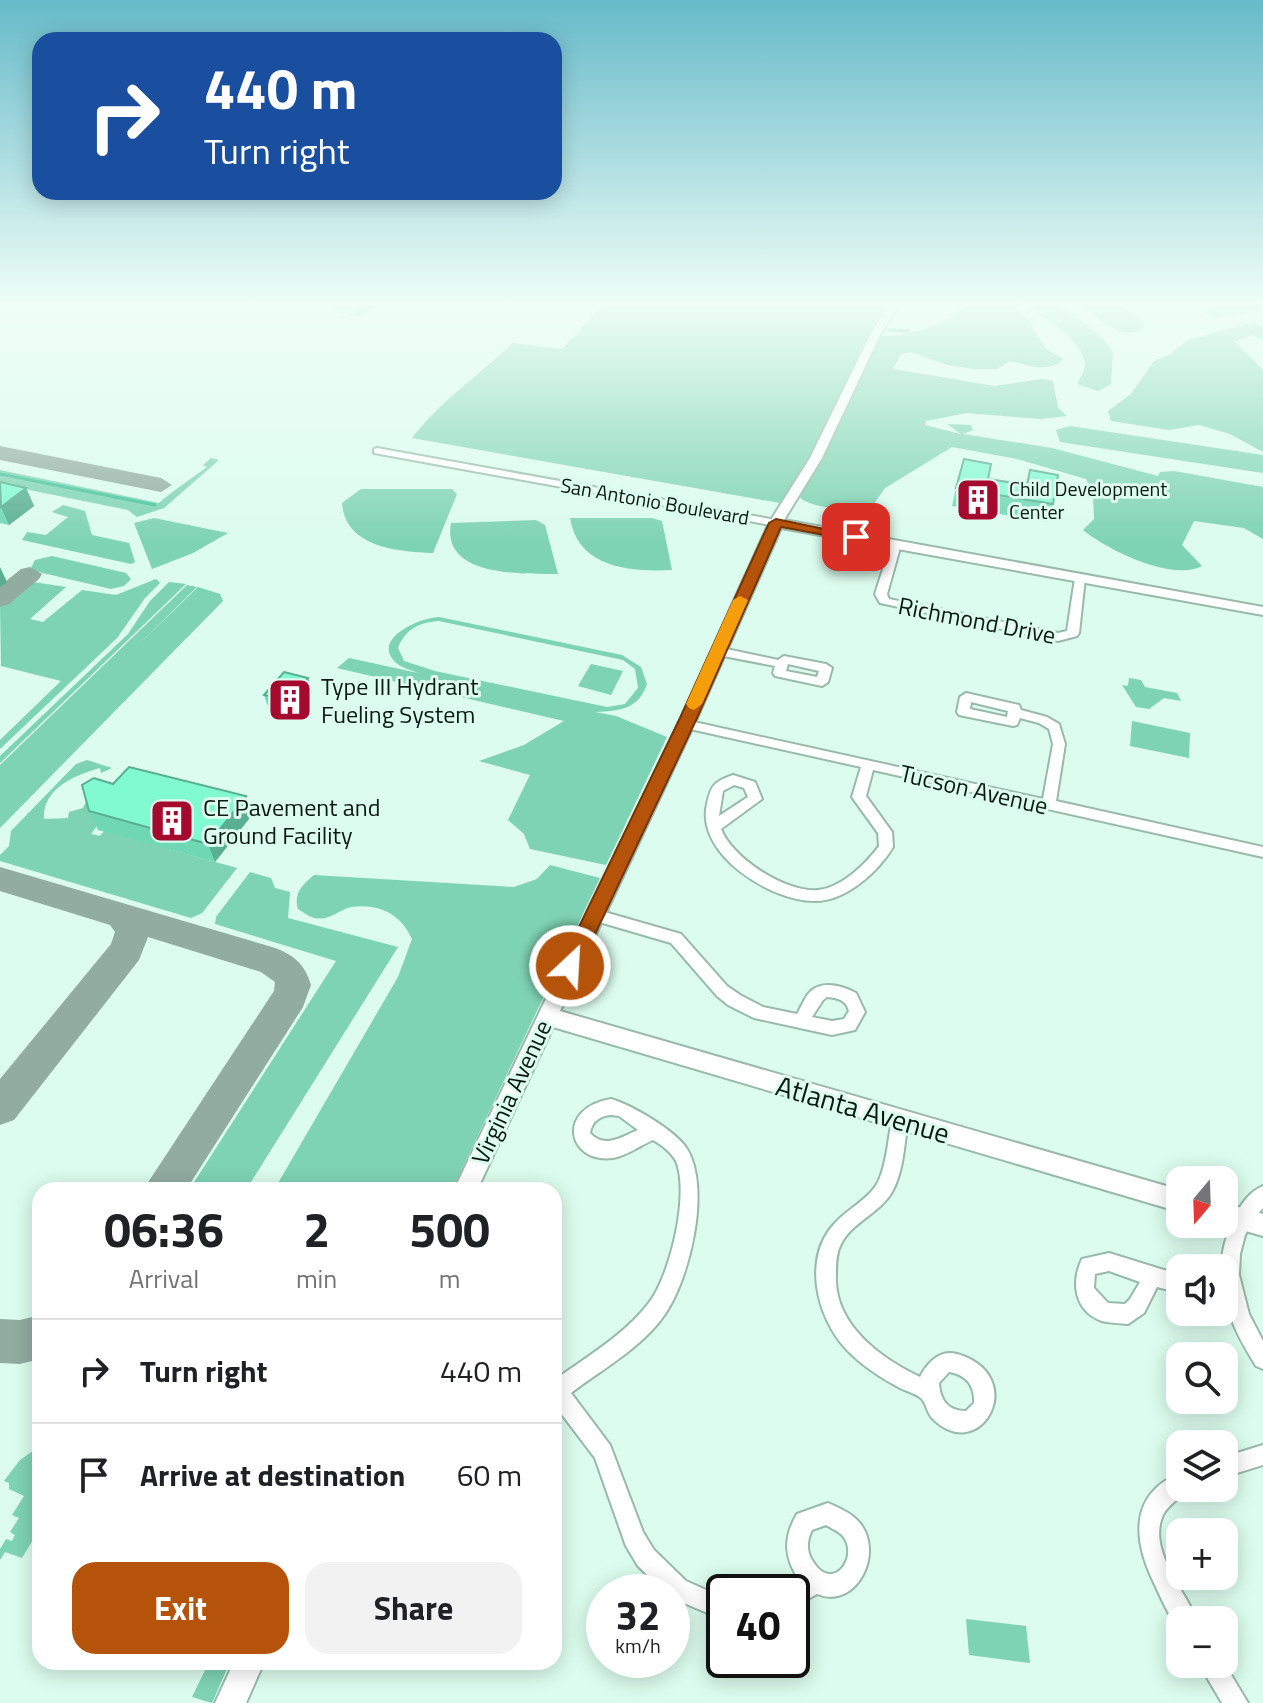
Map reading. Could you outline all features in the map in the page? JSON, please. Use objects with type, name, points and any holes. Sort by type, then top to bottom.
[{"type":"street","name":"Virginia Avenue","points":[[469,1182],[685,724],[776,523],[816,458],[851,384]]},
{"type":"street","name":"San Antonio Boulevard","points":[[377,451],[1263,611]]},
{"type":"street","name":"Richmond Drive","points":[[896,544],[881,594],[884,601],[1058,637],[1067,637],[1074,632],[1080,578]]},
{"type":"street","points":[[717,651],[782,664]]},
{"type":"street","points":[[1014,713],[1043,720],[1058,731],[1049,806]]},
{"type":"street","name":"Tucson Avenue","points":[[685,724],[1263,852]]},
{"type":"street","points":[[713,827],[719,846],[742,867],[805,894],[829,893],[876,859],[886,847],[885,832],[859,797],[868,764]]},
{"type":"street","points":[[594,915],[676,938],[722,991],[734,1000],[760,1013],[801,1022]]},
{"type":"street","name":"Atlanta Avenue","points":[[546,1016],[1166,1197]]},
{"type":"street","points":[[900,1120],[888,1181],[880,1193],[837,1234],[825,1277],[832,1309],[851,1341],[887,1372],[928,1391]]},
{"type":"street","points":[[562,1384],[638,1329],[660,1305],[669,1288],[686,1211],[688,1177],[677,1147],[654,1131]]},
{"type":"street","points":[[1232,1254],[1233,1237],[1263,1194]]},
{"type":"street","points":[[1153,1277],[1166,1280]]},
{"type":"street","points":[[1238,1317],[1263,1359]]},
{"type":"street","points":[[562,1398],[603,1452],[634,1538],[646,1558],[678,1589],[706,1601]]},
{"type":"street","points":[[1238,1463],[1263,1455]]},
{"type":"street","points":[[1166,1491],[1154,1508],[1149,1541],[1159,1573],[1178,1606]]},
{"type":"street","points":[[810,1586],[816,1582]]},
{"type":"street","points":[[230,1703],[245,1670]]},
{"type":"street","points":[[1220,1678],[1236,1703]]},
{"type":"green space","points":[[466,384],[844,384],[810,460],[780,503],[412,438]]},
{"type":"green space","points":[[855,384],[1054,384],[1058,408],[1067,416],[1041,419],[967,413],[926,421],[925,425],[961,434],[947,424],[971,425],[973,430],[963,434],[1052,448],[1158,476],[1160,472],[1174,471],[1263,487],[1263,539],[1244,528],[1194,521],[1182,545],[1202,566],[1174,570],[1141,562],[1083,530],[1094,519],[1093,494],[1086,479],[1017,459],[952,447],[885,488],[871,508],[825,507],[800,498]]},
{"type":"green space","points":[[1078,384],[1110,384],[1098,391]]},
{"type":"green space","points":[[1138,384],[1263,384],[1263,452],[1230,434],[1199,425],[1169,430],[1111,421],[1108,411],[1131,394]]},
{"type":"green space","points":[[1070,426],[1263,455],[1263,473],[1060,442],[1056,430]]},
{"type":"green space","points":[[211,458],[219,460],[164,508],[137,517],[128,510],[0,484],[0,470],[159,503],[207,467],[203,465]]},
{"type":"green space","points":[[361,489],[452,489],[457,494],[433,553],[390,548],[363,538],[345,518],[342,503]]},
{"type":"green space","points":[[63,505],[85,511],[92,535],[129,543],[135,562],[131,564],[22,540],[27,532],[46,535],[68,517],[52,512]]},
{"type":"green space","points":[[154,518],[228,533],[193,553],[152,569],[134,523]]},
{"type":"green space","points":[[570,518],[652,518],[662,521],[672,570],[639,570],[608,564],[583,548]]},
{"type":"green space","points":[[536,520],[545,525],[558,574],[487,569],[458,554],[451,541],[451,523]]},
{"type":"green space","points":[[52,556],[126,573],[131,579],[124,586],[111,589],[30,570],[35,560]]},
{"type":"green space","points":[[156,579],[160,583],[145,598],[117,638],[0,749],[0,740],[61,681],[1,666],[0,605],[33,582],[66,587],[30,619],[43,622],[82,590],[116,595]]},
{"type":"green space","points":[[169,582],[186,584],[0,763],[0,756],[128,634],[150,601]]},
{"type":"green space","points":[[187,585],[197,587],[131,652],[198,587],[220,594],[223,601],[0,828],[0,765]]},
{"type":"green space","points":[[439,617],[622,655],[641,667],[647,684],[633,704],[620,710],[595,712],[616,716],[667,737],[606,865],[530,849],[524,834],[508,820],[530,775],[479,761],[524,745],[564,721],[337,668],[349,658],[418,673],[395,662],[389,653],[389,645],[402,630]],"holes":[[[439,621],[623,660],[635,669],[638,688],[625,704],[607,707],[435,671],[404,661],[398,648],[414,628]]]},
{"type":"green space","points":[[591,664],[623,671],[611,695],[578,686]]},
{"type":"green space","points":[[1129,678],[1141,680],[1145,687],[1177,693],[1181,701],[1164,698],[1149,709],[1136,707],[1122,685],[1128,686]]},
{"type":"green space","points":[[1132,721],[1190,733],[1189,758],[1130,746]]},
{"type":"green space","points":[[87,760],[112,768],[101,773],[100,768],[62,784],[49,799],[44,819],[68,818],[69,812],[83,808],[89,796],[97,826],[91,834],[100,836],[104,831],[237,868],[202,913],[191,918],[0,861],[0,855],[9,846],[11,831],[76,764]]},
{"type":"green space","points":[[550,865],[600,878],[456,1182],[279,1182],[398,977],[412,939],[395,917],[371,907],[351,907],[320,919],[311,917],[298,909],[298,894],[303,886],[314,875],[514,887],[537,879]]},
{"type":"green space","points":[[250,872],[271,878],[275,888],[290,892],[288,918],[398,947],[251,1182],[194,1182],[336,961],[215,924],[216,917]]},
{"type":"green space","points":[[32,1452],[32,1541],[22,1558],[5,1552],[0,1560],[0,1549],[6,1539],[12,1541],[15,1535],[10,1532],[19,1518],[12,1515],[24,1496],[9,1489],[9,1483],[4,1481],[20,1460]]},
{"type":"green space","points":[[966,1619],[1026,1626],[1030,1663],[969,1655]]},
{"type":"green space","points":[[205,1670],[226,1670],[212,1703],[192,1697]]},
{"type":"building","points":[[964,459],[991,464],[988,479],[1027,485],[1030,470],[1058,475],[1053,504],[956,488]]},
{"type":"building","points":[[0,482],[26,488],[1,507]]},
{"type":"building","points":[[284,672],[308,678],[289,701],[264,695]]},
{"type":"building","points":[[129,767],[246,796],[208,844],[89,811],[82,785],[94,778],[113,784]]},
{"type":"waterway","points":[[0,474],[155,505]]},
{"type":"taxiway","points":[[0,453],[161,485]]},
{"type":"taxiway","points":[[0,599],[30,574]]},
{"type":"taxiway","points":[[0,879],[272,961],[290,976],[293,985],[290,997],[168,1182]]},
{"type":"taxiway","points":[[0,1108],[127,950],[133,929],[122,916]]},
{"type":"taxiway","points":[[0,1341],[32,1339]]},
{"type":"slow traffic","points":[[694,704],[740,600]]},
{"type":"place","name":"Child Development Center","points":[[978,500]]},
{"type":"place","name":"Type III Hydrant Fueling System","points":[[290,700]]},
{"type":"place","name":"CE Pavement and Ground Facility","points":[[172,821]]},
{"type":"route","points":[[570,966],[689,718],[776,523],[856,537]]}]
